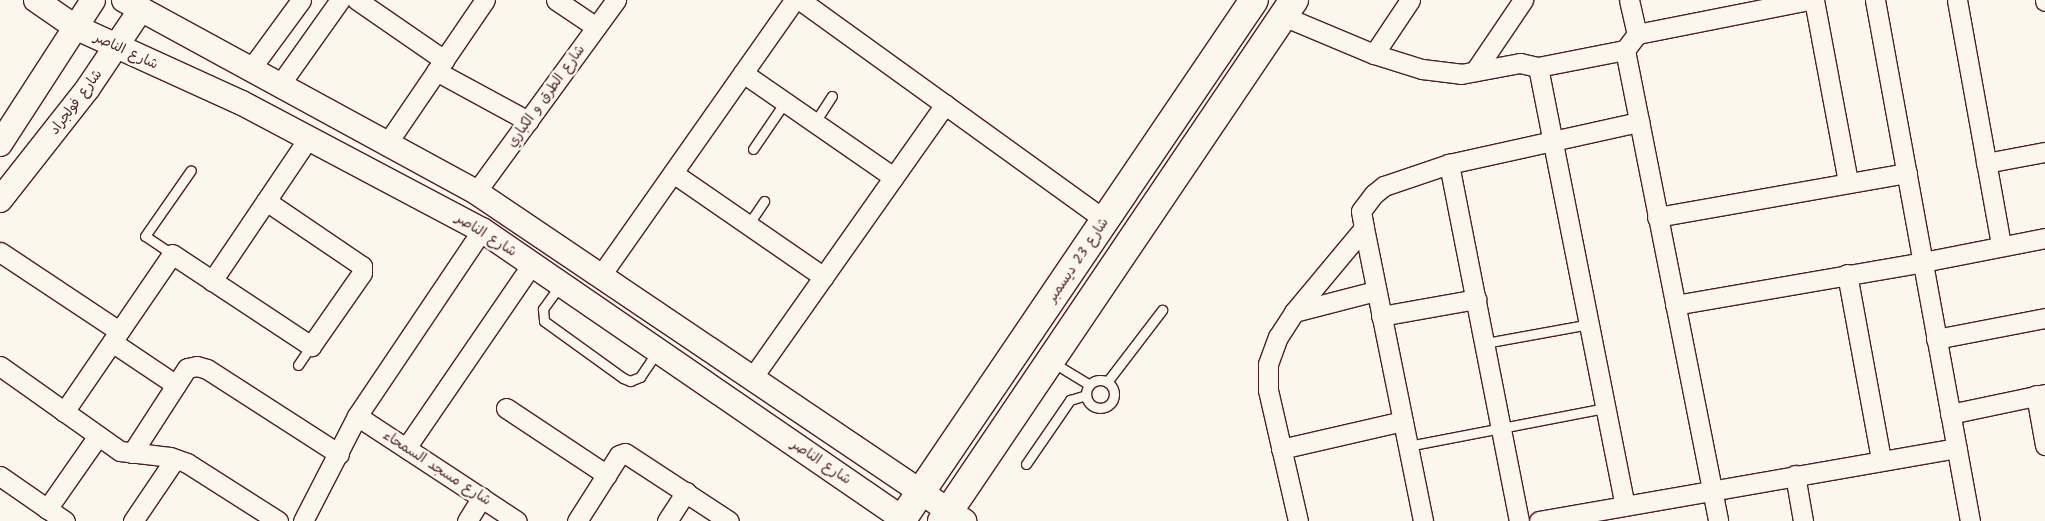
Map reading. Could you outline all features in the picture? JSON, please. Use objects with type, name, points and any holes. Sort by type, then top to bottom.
[{"type":"main road","name":"شارع 23 ديسمبر","points":[[903,520],[1254,0]]},
{"type":"main road","points":[[951,518],[1050,361],[1289,8]]},
{"type":"street","name":"شارع الناصر","points":[[36,0],[75,27],[116,48],[242,103],[482,230],[903,520]]},
{"type":"street","points":[[0,144],[93,0]]},
{"type":"street","points":[[252,67],[301,0]]},
{"type":"street","points":[[281,83],[340,0]]},
{"type":"street","points":[[357,0],[440,66],[528,121]]},
{"type":"street","points":[[388,142],[485,0]]},
{"type":"street","points":[[556,0],[596,27]]},
{"type":"street","name":"شارع الطرق و الكباري","points":[[476,192],[616,0]]},
{"type":"street","points":[[601,275],[794,0]]},
{"type":"street","points":[[800,0],[1105,220]]},
{"type":"street","points":[[1374,54],[1410,0]]},
{"type":"street","points":[[1476,71],[1524,0]]},
{"type":"street","points":[[1629,0],[1637,34]]},
{"type":"street","points":[[1289,8],[1374,54],[1442,72],[1476,71],[1520,63],[1538,68],[1625,50],[1637,34],[1809,0]]},
{"type":"street","points":[[1814,0],[1848,182]]},
{"type":"street","points":[[1875,0],[1970,521]]},
{"type":"street","points":[[1957,0],[2001,245]]},
{"type":"street","points":[[137,3],[476,192],[921,492],[951,518]]},
{"type":"street","name":"شارع فولجراد","points":[[0,200],[116,48],[137,3]]},
{"type":"street","points":[[1625,50],[1718,521]]},
{"type":"street","points":[[1538,68],[1625,505]]},
{"type":"street","points":[[743,73],[893,177]]},
{"type":"street","points":[[752,378],[945,104]]},
{"type":"street","points":[[1423,521],[1375,291],[1361,211],[1374,194],[1384,186],[1449,164],[1639,122]]},
{"type":"street","points":[[212,281],[309,137]]},
{"type":"street","points":[[1986,163],[2045,152]]},
{"type":"street","points":[[1449,164],[1519,521]]},
{"type":"street","points":[[673,173],[824,276]]},
{"type":"street","points":[[1657,217],[1907,173]]},
{"type":"street","points":[[64,412],[172,254],[311,346],[362,273],[362,266],[266,201]]},
{"type":"street","points":[[1298,521],[1268,390],[1268,371],[1278,336],[1294,312],[1364,228]]},
{"type":"street","points":[[303,521],[357,416],[482,230]]},
{"type":"street","points":[[1675,305],[1923,262],[2001,245],[2045,238]]},
{"type":"street","points":[[0,252],[116,337],[176,385]]},
{"type":"street","points":[[406,448],[532,264]]},
{"type":"street","points":[[1847,274],[1881,460]]},
{"type":"street","points":[[1294,312],[1375,291]]},
{"type":"street","points":[[1381,316],[1476,299]]},
{"type":"street","points":[[1936,339],[2045,318]]},
{"type":"street","points":[[0,366],[120,451],[175,458],[210,476],[278,521]]},
{"type":"street","points":[[132,453],[187,368],[197,366],[207,368],[339,454]]},
{"type":"street","points":[[1950,414],[2041,395],[2045,445]]},
{"type":"street","points":[[506,408],[607,474]]},
{"type":"street","name":"شارع مسجد السمحاء","points":[[357,416],[517,521]]},
{"type":"street","points":[[1281,449],[1403,421]]},
{"type":"street","points":[[47,509],[98,436]]},
{"type":"street","points":[[1540,521],[1957,448]]},
{"type":"street","points":[[577,521],[619,455],[625,453],[729,521]]},
{"type":"street","points":[[133,521],[175,458]]},
{"type":"street","points":[[1795,475],[1803,521]]},
{"type":"street","points":[[0,476],[65,521]]},
{"type":"street","points":[[667,521],[686,492]]},
{"type":"street","points":[[467,521],[482,497]]},
{"type":"lane","points":[[815,122],[832,96]]},
{"type":"lane","points":[[753,149],[785,102]]},
{"type":"lane","points":[[172,254],[145,236],[191,170]]},
{"type":"lane","points":[[748,225],[764,201]]},
{"type":"lane","points":[[561,284],[542,309],[544,321],[623,378],[630,381],[640,377],[658,351]]},
{"type":"lane","points":[[1107,382],[1162,310]]},
{"type":"lane","points":[[1485,343],[1590,324]]},
{"type":"lane","points":[[298,365],[311,346]]},
{"type":"lane","points":[[1050,361],[1090,385]]},
{"type":"lane","points":[[1086,395],[1090,385],[1095,381],[1107,382]]},
{"type":"lane","points":[[1086,395],[1092,406],[1105,408],[1114,398],[1114,392],[1107,382]]},
{"type":"lane","points":[[1026,464],[1070,400],[1086,395]]},
{"type":"lane","points":[[1408,446],[1606,408]]}]
